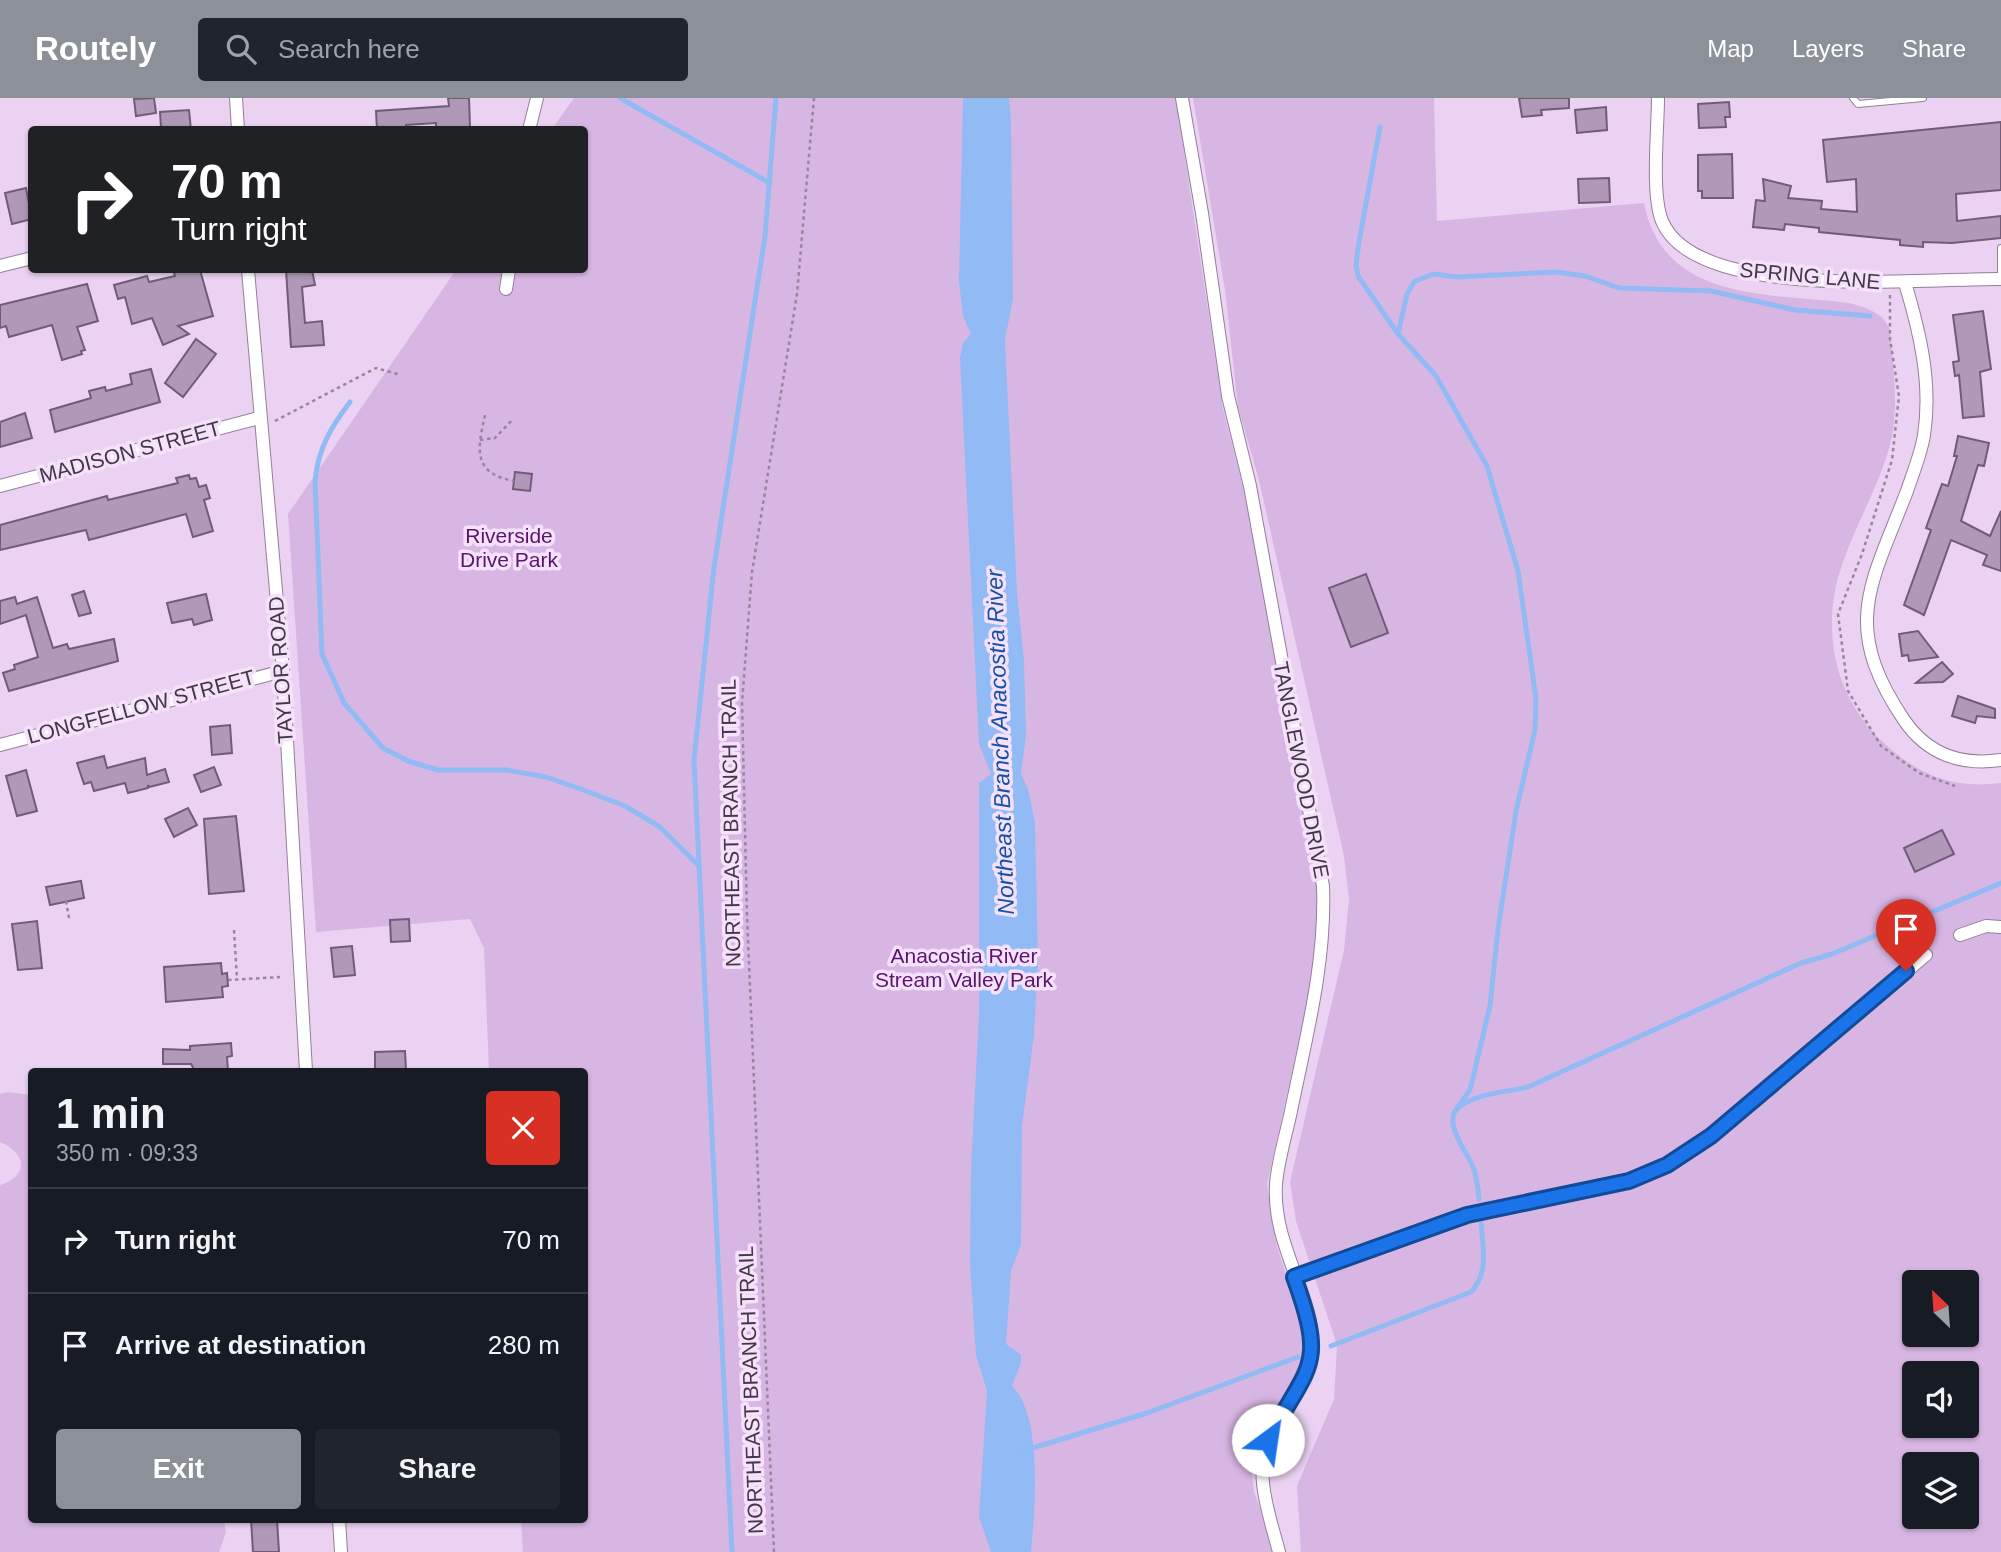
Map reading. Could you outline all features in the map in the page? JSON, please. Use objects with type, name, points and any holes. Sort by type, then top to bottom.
[{"type":"street","points":[[236,98],[238,126]]},
{"type":"street","points":[[530,126],[537,98]]},
{"type":"street","name":"TANGLEWOOD DRIVE","points":[[1182,98],[1202,213],[1228,396],[1250,486],[1322,886],[1323,929],[1318,976],[1276,1182],[1279,1231],[1312,1331],[1310,1366],[1305,1380],[1268,1440],[1262,1462],[1267,1503],[1279,1552]]},
{"type":"street","name":"SPRING LANE","points":[[1658,98],[1658,198],[1662,220],[1675,242],[1699,259],[1718,267],[1771,275],[1905,283],[2001,276]]},
{"type":"street","points":[[0,266],[28,259]]},
{"type":"street","name":"TAYLOR ROAD","points":[[248,273],[259,423],[283,671],[306,1068]]},
{"type":"street","points":[[506,289],[509,273]]},
{"type":"street","points":[[1905,283],[1919,333],[1928,406],[1924,438],[1916,466],[1870,584],[1865,608],[1868,639],[1880,676],[1896,707],[1909,727],[1930,747],[1948,758],[1970,762],[2001,760]]},
{"type":"street","name":"MADISON STREET","points":[[0,486],[259,423]]},
{"type":"street","name":"LONGFELLOW STREET","points":[[0,745],[283,671]]},
{"type":"street","points":[[1960,935],[1986,926],[2001,927]]},
{"type":"street","points":[[1294,1277],[1467,1215],[1629,1181],[1680,1158],[1926,955]]},
{"type":"street","points":[[339,1523],[341,1552]]},
{"type":"lane","points":[[1853,98],[1858,104],[1923,98]]},
{"type":"lane","points":[[2001,248],[2001,276]]},
{"type":"path","name":"NORTHEAST BRANCH TRAIL","points":[[774,1552],[747,916],[742,703],[752,572],[800,269],[814,98]]},
{"type":"path","points":[[259,423],[376,368],[401,375]]},
{"type":"path","points":[[485,415],[478,451],[486,468],[493,475],[514,481]]},
{"type":"path","points":[[480,440],[495,438],[513,419]]},
{"type":"path","points":[[66,901],[69,918]]},
{"type":"path","points":[[234,930],[237,979]]},
{"type":"path","points":[[228,980],[280,977]]},
{"type":"green space","name":"Anacostia River Stream Valley Park","points":[[574,98],[1176,98],[1223,409],[1245,495],[1299,778],[1317,848],[1320,906],[1317,957],[1267,1185],[1277,1246],[1303,1328],[1302,1369],[1260,1434],[1251,1463],[1254,1492],[1277,1552],[523,1552],[521,1523],[588,1523],[588,1068],[489,1068],[484,948],[470,919],[316,932],[288,514],[454,273],[588,273],[588,126],[554,126]]},
{"type":"green space","points":[[1193,98],[1434,98],[1437,221],[1644,203],[1655,235],[1673,259],[1696,276],[1754,293],[1849,303],[1874,312],[1887,324],[1890,330],[1895,386],[1891,441],[1881,473],[1842,565],[1835,589],[1832,637],[1843,684],[1868,726],[1885,744],[1911,764],[1938,778],[1968,784],[2001,783],[2001,1552],[1301,1552],[1297,1486],[1334,1399],[1337,1345],[1296,1221],[1290,1182],[1344,950],[1349,899],[1344,856],[1259,480],[1238,407],[1225,290]]},
{"type":"green space","points":[[8,1092],[28,1095],[28,1523],[225,1523],[226,1532],[219,1552],[0,1552],[0,1185],[16,1176],[21,1164],[15,1152],[0,1142],[0,1094]]},
{"type":"water","name":"Northeast Branch Anacostia River","points":[[963,98],[1009,98],[1011,122],[1013,298],[1005,340],[1017,592],[1024,661],[1026,735],[1021,774],[1028,789],[1035,823],[1038,961],[1034,1035],[1022,1126],[1021,1245],[1011,1271],[1006,1344],[1021,1355],[1021,1363],[1012,1386],[1022,1400],[1029,1418],[1033,1440],[1035,1489],[1031,1552],[991,1552],[979,1517],[987,1391],[976,1355],[970,1264],[971,1168],[979,1013],[979,783],[991,774],[979,744],[960,358],[963,343],[971,334],[963,316],[959,281]]},
{"type":"building","points":[[154,98],[156,113],[136,116],[134,99]]},
{"type":"building","points":[[448,98],[469,98],[470,126],[436,126],[436,123],[377,126],[376,111],[449,106]]},
{"type":"building","points":[[1519,98],[1569,98],[1569,108],[1541,110],[1542,115],[1522,117]]},
{"type":"building","points":[[1729,102],[1730,117],[1725,117],[1726,127],[1699,128],[1698,104]]},
{"type":"building","points":[[1606,107],[1607,130],[1577,133],[1575,110]]},
{"type":"building","points":[[189,110],[191,126],[161,126],[160,112]]},
{"type":"building","points":[[2001,122],[2001,190],[1956,194],[1957,221],[2001,216],[2001,238],[1952,243],[1923,242],[1923,247],[1900,245],[1900,240],[1819,232],[1819,228],[1785,224],[1784,230],[1753,227],[1756,200],[1765,201],[1763,179],[1791,186],[1788,198],[1822,201],[1821,209],[1857,212],[1856,179],[1827,182],[1823,140]]},
{"type":"building","points":[[1732,154],[1733,198],[1702,198],[1702,191],[1698,191],[1698,155]]},
{"type":"building","points":[[1609,178],[1610,202],[1579,203],[1578,179]]},
{"type":"building","points":[[26,188],[28,220],[12,224],[5,193]]},
{"type":"building","points":[[174,273],[201,273],[213,316],[178,326],[189,334],[163,345],[152,318],[132,324],[125,297],[118,299],[114,285],[147,276],[149,282],[175,276]]},
{"type":"building","points":[[286,273],[313,273],[315,285],[302,287],[305,323],[322,321],[324,345],[291,347]]},
{"type":"building","points":[[87,284],[98,321],[77,327],[85,350],[81,351],[82,354],[62,360],[52,325],[9,337],[6,326],[0,328],[0,305]]},
{"type":"building","points":[[1983,311],[1991,369],[1980,372],[1984,416],[1963,418],[1959,375],[1955,376],[1953,362],[1959,361],[1953,315]]},
{"type":"building","points":[[196,339],[216,354],[183,397],[165,383]]},
{"type":"building","points":[[151,369],[160,402],[55,432],[50,410],[91,398],[89,391],[105,387],[106,391],[132,384],[130,374]]},
{"type":"building","points":[[25,413],[32,438],[0,447],[0,422]]},
{"type":"building","points":[[1958,436],[1989,443],[1984,466],[1978,465],[1961,521],[1990,536],[2001,511],[2001,571],[1983,565],[1987,555],[1951,540],[1924,615],[1904,605],[1931,530],[1926,528],[1942,484],[1948,486],[1957,456],[1954,456]]},
{"type":"building","points":[[515,472],[532,474],[530,491],[513,489]]},
{"type":"building","points":[[189,475],[190,479],[196,478],[199,487],[206,485],[210,498],[204,500],[213,531],[193,537],[186,514],[89,540],[86,530],[0,550],[0,525],[107,496],[108,500],[178,483],[176,478]]},
{"type":"building","points":[[1366,574],[1388,633],[1351,647],[1329,588]]},
{"type":"building","points":[[84,591],[91,613],[79,616],[72,595]]},
{"type":"building","points":[[206,594],[212,620],[194,625],[192,619],[172,623],[167,603]]},
{"type":"building","points":[[15,597],[17,604],[37,597],[53,648],[67,644],[69,649],[114,639],[118,661],[9,691],[3,673],[15,669],[14,665],[38,657],[26,615],[0,624],[0,601]]},
{"type":"building","points":[[1918,631],[1938,657],[1909,661],[1908,655],[1902,656],[1899,634]]},
{"type":"building","points":[[1942,662],[1953,674],[1943,682],[1916,683]]},
{"type":"building","points":[[1958,696],[1995,709],[1995,718],[1977,716],[1975,723],[1952,716]]},
{"type":"building","points":[[230,725],[232,753],[212,755],[210,727]]},
{"type":"building","points":[[104,756],[107,768],[145,758],[147,775],[165,769],[169,782],[149,787],[148,785],[148,788],[128,793],[125,783],[94,791],[91,782],[84,784],[77,763]]},
{"type":"building","points":[[214,767],[221,785],[201,792],[194,775]]},
{"type":"building","points":[[26,770],[37,811],[17,816],[6,776]]},
{"type":"building","points":[[188,808],[197,825],[174,837],[165,819]]},
{"type":"building","points":[[236,816],[244,891],[209,894],[204,819]]},
{"type":"building","points":[[1942,830],[1954,854],[1915,872],[1904,848]]},
{"type":"building","points":[[81,881],[84,898],[50,905],[46,887]]},
{"type":"building","points":[[409,919],[410,941],[391,942],[390,920]]},
{"type":"building","points":[[37,921],[42,968],[18,970],[12,924]]},
{"type":"building","points":[[352,946],[355,975],[334,977],[331,948]]},
{"type":"building","points":[[221,963],[222,974],[227,973],[228,986],[222,987],[223,997],[166,1002],[164,967]]},
{"type":"building","points":[[231,1043],[232,1056],[227,1057],[228,1068],[193,1068],[191,1064],[163,1064],[163,1049],[190,1050],[190,1046]]},
{"type":"building","points":[[405,1051],[406,1068],[375,1068],[375,1052]]},
{"type":"building","points":[[251,1523],[277,1523],[279,1552],[253,1552]]},
{"type":"waterway","points":[[620,98],[770,183]]},
{"type":"waterway","points":[[732,1552],[694,760],[714,567],[765,236],[776,98]]},
{"type":"waterway","points":[[1380,127],[1359,242],[1356,264],[1358,276],[1398,334],[1436,376],[1487,466],[1518,571],[1536,699],[1535,730],[1516,811],[1498,929],[1490,1006],[1470,1090],[1457,1108]]},
{"type":"waterway","points":[[1398,334],[1407,294],[1415,281],[1434,274],[1457,277],[1556,272],[1585,276],[1619,288],[1711,291],[1795,310],[1870,316]]},
{"type":"waterway","points":[[350,402],[326,439],[315,481],[322,654],[344,703],[383,748],[408,761],[438,770],[507,770],[546,777],[578,788],[625,806],[660,827],[699,866]]},
{"type":"waterway","points":[[1479,1199],[1474,1171],[1457,1137],[1453,1120],[1454,1113],[1467,1102],[1528,1087],[1801,963],[1832,954],[2001,883]]},
{"type":"waterway","points":[[1331,1346],[1471,1292],[1477,1285],[1483,1268],[1481,1223]]},
{"type":"waterway","points":[[1026,1450],[1147,1413],[1298,1357]]},
{"type":"route","points":[[1268,1440],[1305,1380],[1310,1366],[1312,1331],[1294,1277],[1396,1238],[1467,1215],[1512,1203],[1629,1181],[1654,1172],[1711,1136],[1906,971]]},
{"type":"park label","name":"Riverside Drive Park","points":[[509,548]]}]
